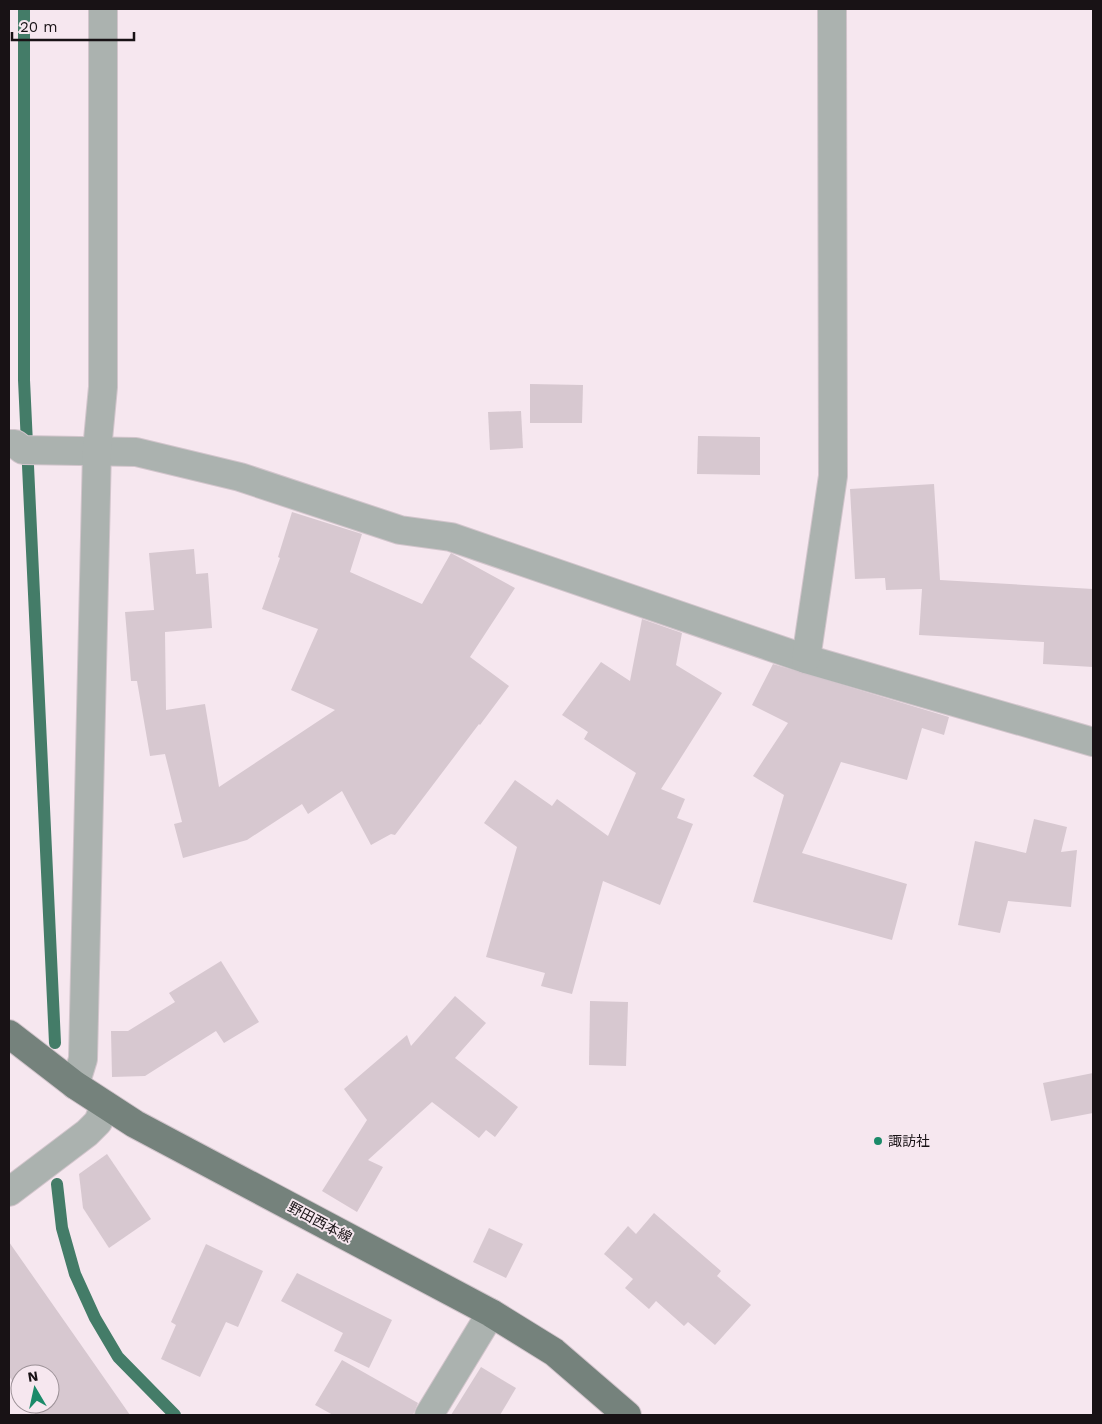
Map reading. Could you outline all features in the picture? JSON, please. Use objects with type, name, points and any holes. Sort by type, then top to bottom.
[{"type":"main road","name":"野田西本線","points":[[9,1034],[75,1085],[135,1124],[491,1313],[554,1352],[627,1415]]},
{"type":"street","points":[[75,1085],[83,1059],[97,450],[103,388],[103,9]]},
{"type":"street","points":[[806,659],[833,476],[832,9]]},
{"type":"street","points":[[9,444],[15,444],[23,450],[136,452],[240,477],[400,530],[452,537],[806,659],[1093,742]]},
{"type":"street","points":[[9,1192],[87,1133],[98,1122],[105,1105]]},
{"type":"street","points":[[429,1415],[491,1313]]},
{"type":"building","points":[[530,384],[583,385],[582,423],[530,423]]},
{"type":"building","points":[[521,411],[523,448],[490,450],[488,412]]},
{"type":"building","points":[[698,436],[760,437],[760,475],[697,474]]},
{"type":"building","points":[[934,484],[940,580],[1093,589],[1093,667],[1043,664],[1044,642],[919,635],[922,589],[886,590],[885,578],[855,579],[850,489]]},
{"type":"building","points":[[292,512],[362,534],[350,572],[422,604],[451,553],[515,588],[470,657],[509,686],[395,835],[391,834],[371,845],[342,791],[308,814],[302,804],[247,840],[183,858],[174,824],[182,822],[165,754],[150,756],[137,681],[131,681],[125,612],[154,610],[149,553],[194,549],[196,574],[208,573],[212,628],[165,632],[166,710],[205,704],[219,787],[335,710],[291,690],[318,629],[262,609],[280,558],[278,557]]},
{"type":"building","points":[[642,619],[682,633],[676,665],[722,693],[661,789],[685,799],[677,818],[693,824],[660,905],[603,881],[572,994],[541,986],[545,973],[486,957],[517,847],[484,823],[515,780],[552,806],[557,799],[608,836],[636,773],[584,739],[588,732],[562,715],[601,662],[630,681]]},
{"type":"building","points":[[773,664],[949,717],[944,735],[922,728],[907,780],[841,762],[802,853],[907,884],[892,940],[753,902],[784,795],[753,776],[788,723],[752,705]]},
{"type":"building","points":[[1034,819],[1067,827],[1061,852],[1077,850],[1071,907],[1008,901],[1000,933],[958,925],[975,841],[1026,853]]},
{"type":"building","points":[[221,961],[259,1022],[224,1043],[216,1031],[145,1076],[112,1077],[111,1031],[128,1031],[175,1002],[169,993]]},
{"type":"building","points":[[455,996],[486,1023],[455,1058],[518,1107],[495,1137],[486,1130],[479,1138],[432,1102],[368,1160],[383,1167],[357,1212],[322,1191],[367,1120],[344,1089],[407,1035],[411,1046]]},
{"type":"building","points":[[590,1001],[628,1002],[626,1066],[589,1065]]},
{"type":"building","points":[[1093,1073],[1093,1113],[1051,1121],[1043,1083]]},
{"type":"building","points":[[107,1154],[151,1219],[109,1248],[83,1208],[79,1174]]},
{"type":"building","points":[[654,1213],[721,1271],[717,1276],[751,1305],[715,1345],[688,1322],[684,1326],[656,1301],[649,1309],[625,1288],[633,1279],[604,1254],[628,1226],[636,1234]]},
{"type":"building","points":[[489,1228],[523,1244],[506,1278],[473,1262]]},
{"type":"building","points":[[9,1242],[130,1415],[36,1415],[60,1414],[60,1364],[10,1364],[10,1377]]},
{"type":"building","points":[[206,1244],[263,1271],[238,1327],[226,1322],[200,1377],[161,1359],[176,1325],[171,1322]]},
{"type":"building","points":[[297,1273],[392,1320],[369,1368],[334,1351],[343,1333],[281,1301]]},
{"type":"building","points":[[342,1360],[418,1403],[413,1415],[333,1415],[315,1405]]},
{"type":"building","points":[[481,1367],[516,1388],[500,1415],[451,1415]]},
{"type":"waterway","points":[[24,9],[24,380],[55,1043]]},
{"type":"waterway","points":[[57,1184],[62,1228],[75,1274],[95,1318],[118,1357],[175,1415]]},
{"type":"place","name":"諏訪社","points":[[878,1141]]}]
